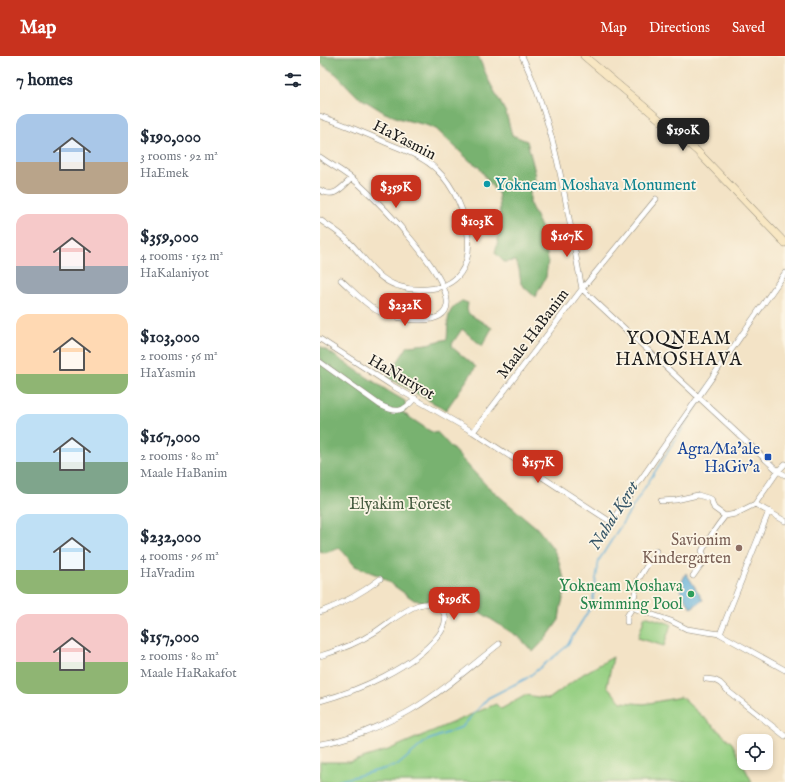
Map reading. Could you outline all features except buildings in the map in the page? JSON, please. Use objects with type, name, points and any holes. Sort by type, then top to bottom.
[{"type":"street","name":"Maale HaBanim","points":[[473,432],[582,289],[553,140],[531,74],[522,56]]},
{"type":"street","points":[[584,56],[697,151],[785,243]]},
{"type":"street","name":"HaYasmin","points":[[320,116],[352,128],[420,158],[437,170],[450,185],[465,216],[469,238],[469,248],[462,270],[457,278],[443,287]]},
{"type":"street","points":[[320,157],[359,184],[393,218],[426,259],[443,287],[447,302],[444,312],[434,318],[417,320],[393,317],[375,310],[341,280]]},
{"type":"street","points":[[320,190],[331,195],[352,179]]},
{"type":"street","points":[[656,199],[582,289],[785,476]]},
{"type":"street","points":[[320,220],[349,241],[371,267],[388,282],[409,289],[443,287]]},
{"type":"street","points":[[698,397],[785,272]]},
{"type":"street","name":"HaNuriyot","points":[[320,339],[364,368],[473,432],[612,522],[698,397]]},
{"type":"street","points":[[320,362],[380,405],[390,410],[397,411],[403,409],[415,398]]},
{"type":"street","points":[[693,576],[706,560],[702,551],[713,530],[726,516],[735,514],[755,504],[778,471],[785,464]]},
{"type":"street","points":[[661,501],[676,500],[698,495],[711,499],[714,508],[726,516]]},
{"type":"street","points":[[755,504],[785,521]]},
{"type":"street","points":[[720,634],[769,512]]},
{"type":"street","points":[[656,551],[638,580],[632,602],[636,609],[671,621],[687,629],[720,634],[785,670]]},
{"type":"street","points":[[320,612],[344,602],[380,579]]},
{"type":"street","points":[[320,656],[344,648],[362,639],[407,610],[419,605],[431,603],[436,605],[444,613],[446,622],[444,629],[424,650],[406,663],[354,689],[320,701]]},
{"type":"street","points":[[627,622],[627,616],[634,606]]},
{"type":"street","points":[[320,744],[330,743],[379,726],[411,710],[443,688],[499,644]]},
{"type":"street","points":[[706,679],[714,680],[720,683],[729,692],[785,736]]},
{"type":"green space","points":[[320,56],[478,56],[506,113],[512,135],[527,141],[534,168],[535,181],[530,192],[530,204],[543,231],[548,260],[546,277],[535,297],[521,284],[519,269],[516,261],[504,262],[495,253],[500,222],[498,191],[496,192],[478,166],[470,161],[436,129],[385,113],[357,96],[336,74],[320,63]]},
{"type":"green space","points":[[462,301],[468,303],[467,310],[469,314],[492,328],[482,346],[462,329],[452,344],[453,348],[476,367],[446,410],[387,377],[408,346],[427,344],[447,339],[448,317],[452,309]]},
{"type":"green space","name":"Elyakim Forest","points":[[320,346],[405,401],[406,410],[403,413],[430,431],[435,433],[437,432],[486,485],[537,528],[552,547],[558,558],[567,585],[559,620],[547,637],[533,652],[520,638],[441,587],[427,602],[414,600],[380,576],[355,566],[340,548],[325,553],[320,551]]},
{"type":"green space","points":[[645,616],[671,624],[664,646],[638,638]]},
{"type":"green space","points":[[613,657],[607,686],[621,702],[644,704],[681,697],[732,743],[737,753],[737,770],[746,770],[752,782],[320,782],[320,762],[350,762],[388,750],[496,704],[501,709],[526,695],[549,699],[583,674]]},
{"type":"water","name":"Yokneam Moshava Swimming Pool","points":[[686,573],[703,600],[691,608],[679,588]]},
{"type":"waterway","name":"Nahal Keret","points":[[334,782],[398,765],[426,741],[462,727],[488,698],[527,678],[566,647],[592,605],[599,560],[715,377]]},
{"type":"place","name":"Yokneam Moshava Monument","points":[[487,184]]},
{"type":"place","name":"Agra/Ma'ale HaGiv'a","points":[[768,457]]},
{"type":"place","name":"Savionim Kindergarten","points":[[739,548]]},
{"type":"place","name":"Yokneam Moshava Swimming Pool","points":[[691,594]]},
{"type":"district","name":"YOQNEAM HAMOSHAVA","points":[[679,348]]}]
